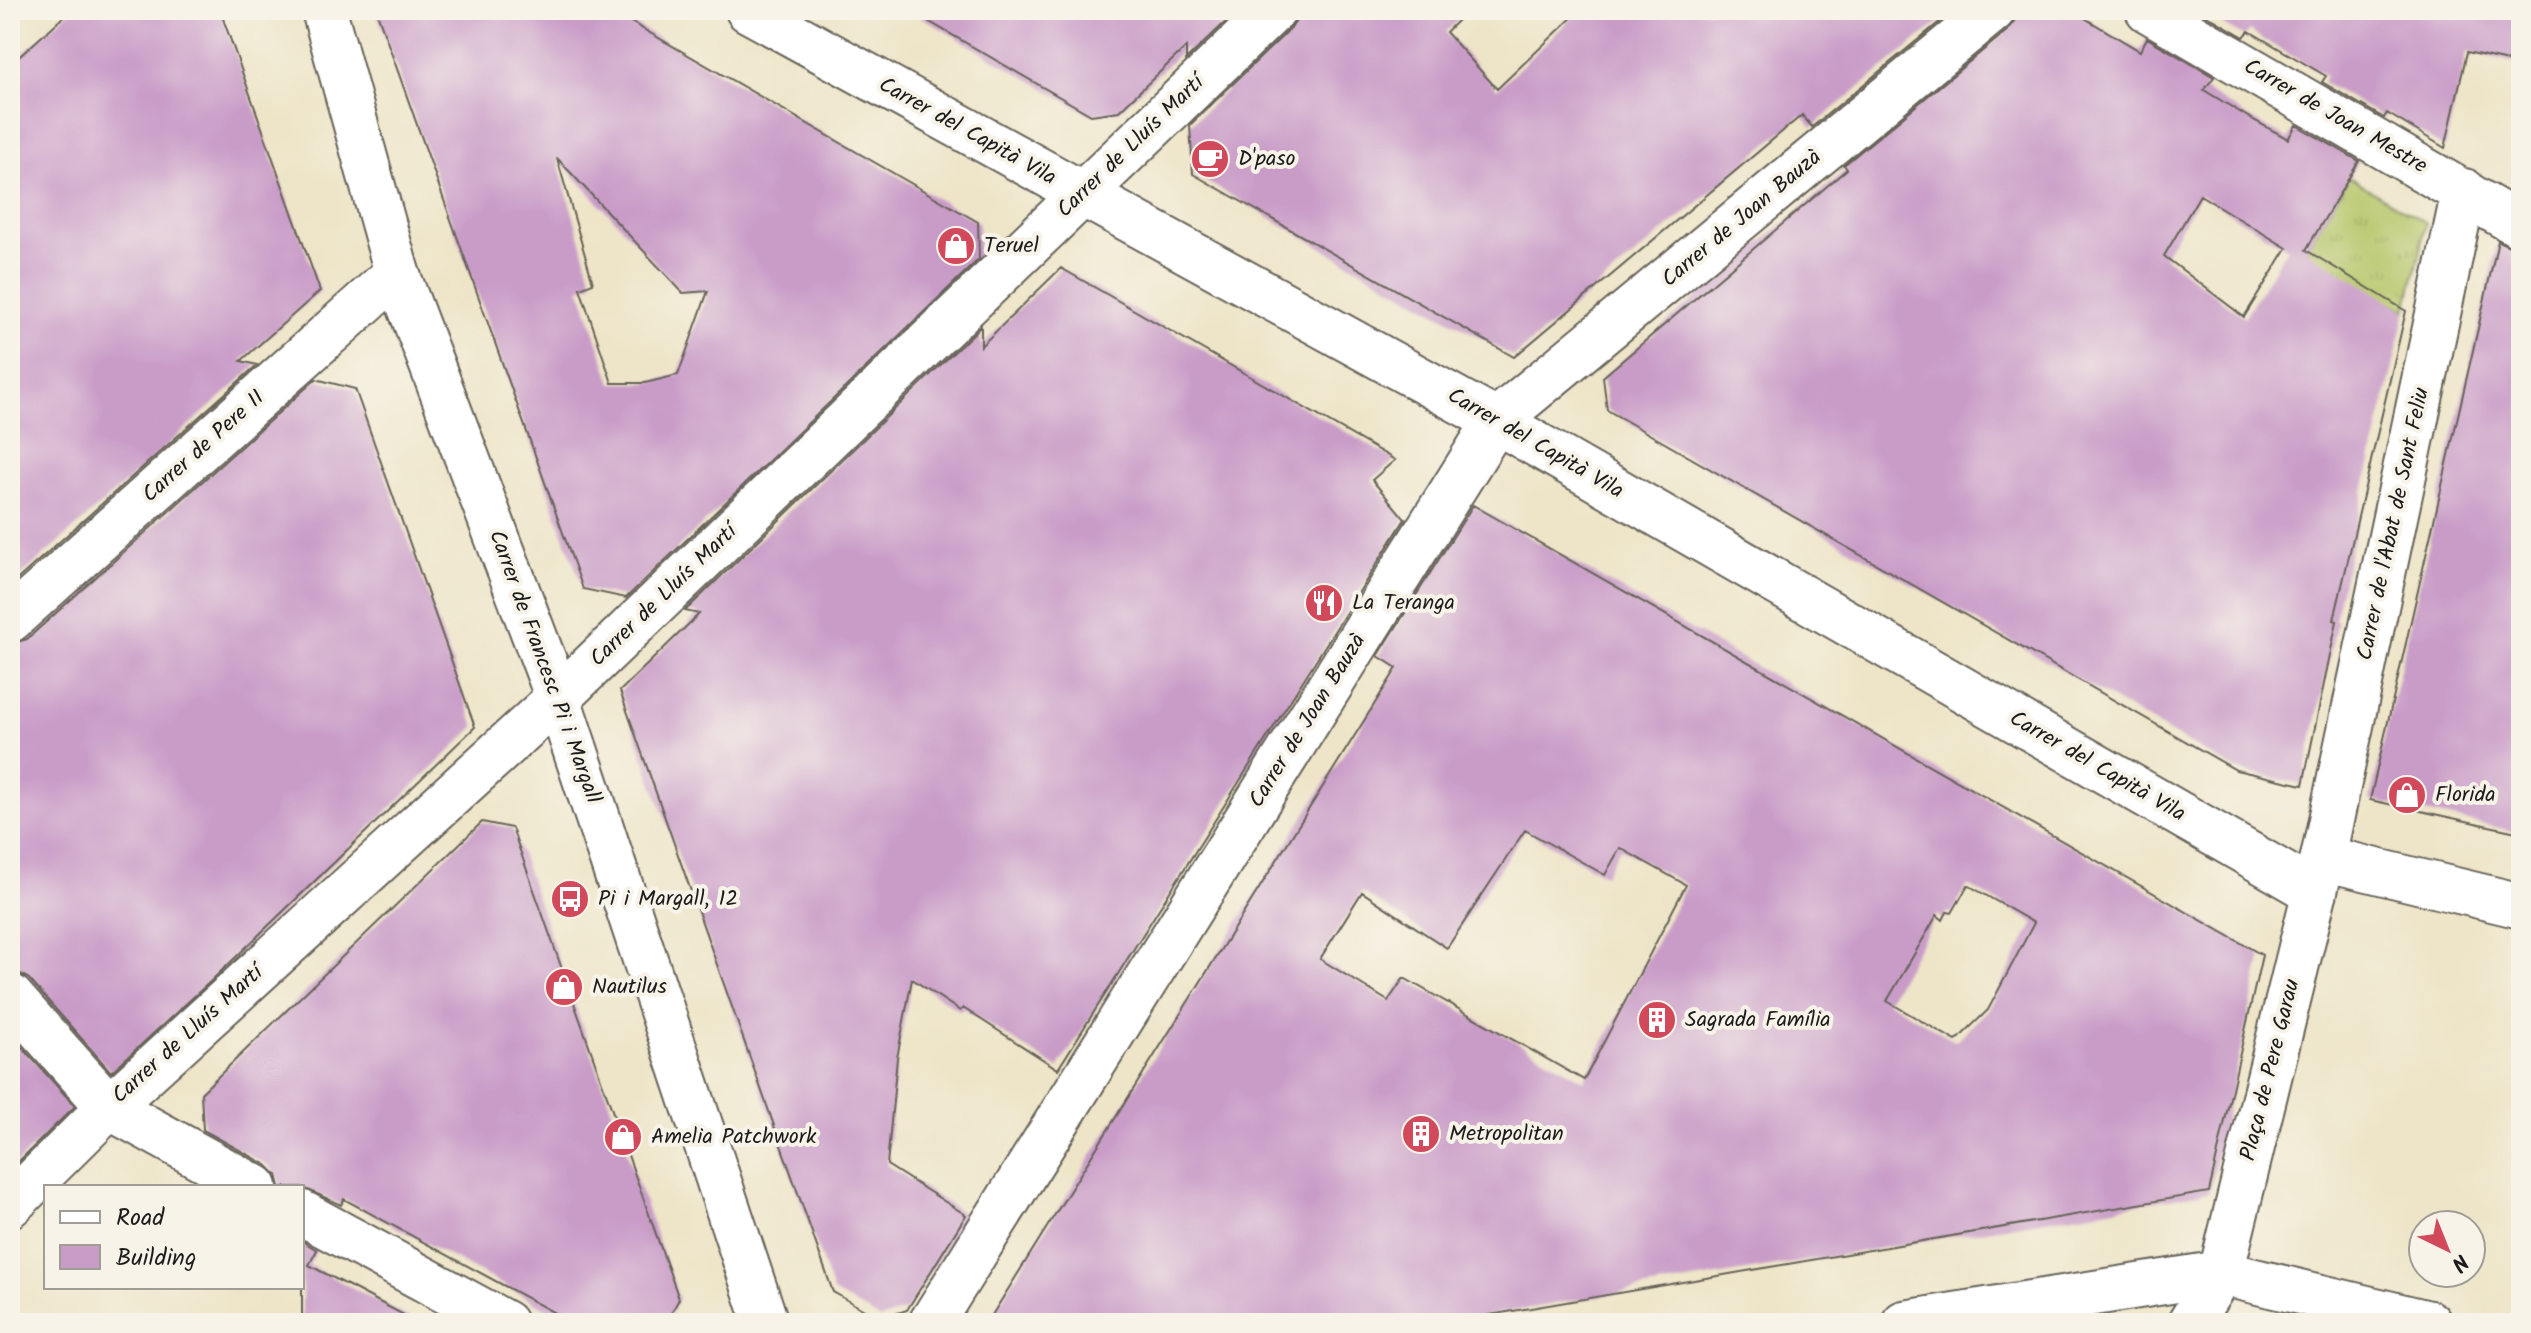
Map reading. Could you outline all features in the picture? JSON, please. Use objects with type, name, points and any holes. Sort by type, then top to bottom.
[{"type":"street","name":"Carrer de Francesc Pi i Margall","points":[[324,10],[397,273],[558,698],[766,1323]]},
{"type":"street","name":"Carrer del Capità Vila","points":[[748,10],[2319,875]]},
{"type":"street","name":"Carrer de Lluís Martí","points":[[10,1205],[109,1107],[558,698],[1274,10]]},
{"type":"street","name":"Carrer de Joan Bauzà","points":[[931,1323],[1496,421],[1993,10]]},
{"type":"street","name":"Carrer de Joan Mestre","points":[[2148,10],[2521,226]]},
{"type":"street","name":"Carrer de l'Abat de Sant Feliu","points":[[2319,875],[2464,191]]},
{"type":"street","name":"Carrer de Pere II","points":[[10,620],[397,273]]},
{"type":"street","points":[[2319,875],[2521,906]]},
{"type":"street","name":"Plaça de Pere Garau","points":[[2190,1323],[2221,1273],[2319,875]]},
{"type":"street","points":[[10,996],[109,1107],[251,1185]]},
{"type":"street","points":[[304,1214],[505,1323]]},
{"type":"street","points":[[1904,1323],[2221,1273],[2429,1323]]},
{"type":"green space","points":[[2349,177],[2426,223],[2406,311],[2387,301],[2294,269]]},
{"type":"building","points":[[71,10],[220,10],[320,291],[241,361],[257,365],[10,586],[10,65]]},
{"type":"building","points":[[376,10],[610,10],[978,222],[979,259],[626,598],[583,589]],"holes":[[[557,158],[683,293],[708,291],[678,375],[645,383],[612,383],[580,288],[593,283]]]},
{"type":"building","points":[[909,10],[1238,10],[1186,60],[1186,47],[1119,111],[1091,115]]},
{"type":"building","points":[[1298,10],[1468,10],[1446,32],[1497,89],[1580,10],[1954,10],[1812,127],[1802,115],[1514,357],[1193,174],[1190,125],[1291,28],[1298,18]]},
{"type":"building","points":[[2017,10],[2071,10],[2140,51],[2147,38],[2214,77],[2204,90],[2248,117],[2288,139],[2296,125],[2359,161],[2306,250],[2406,311],[2334,620],[2337,621],[2303,785],[2236,770],[1607,410],[1603,377],[1847,169],[1844,165],[2009,29],[2016,19]],"holes":[[[2200,195],[2287,248],[2244,317],[2164,256]]]},
{"type":"building","points":[[2198,10],[2521,10],[2521,64],[2467,52],[2445,148],[2387,113],[2384,118],[2322,82],[2326,76],[2249,31],[2244,37]]},
{"type":"building","points":[[2498,241],[2521,251],[2521,833],[2370,800]]},
{"type":"building","points":[[1061,268],[1395,460],[1372,480],[1405,519],[1058,1069],[912,979],[897,1058],[887,1165],[966,1215],[907,1310],[880,1319],[833,1292],[620,691],[699,614],[685,611],[981,326],[981,346]]},
{"type":"building","points":[[316,379],[355,389],[475,727],[212,980],[111,1072],[29,979],[10,972],[10,644],[27,639]]},
{"type":"building","points":[[1473,505],[2262,955],[2209,1192],[1443,1323],[987,1323],[1397,668],[1378,656]],"holes":[[[1525,830],[1605,875],[1620,848],[1686,885],[1584,1080],[1404,978],[1388,1001],[1320,959],[1362,892],[1447,948]],[[1968,885],[2034,923],[1988,1010],[1956,1041],[1887,1001],[1937,915],[1943,920],[1947,912],[1952,913]]]},
{"type":"building","points":[[482,822],[512,828],[679,1299],[666,1323],[573,1323],[344,1199],[341,1205],[304,1188],[304,1185],[280,1185],[277,1175],[267,1165],[203,1130],[201,1093]]},
{"type":"building","points":[[10,1034],[75,1106],[10,1170]]},
{"type":"building","points":[[304,1242],[317,1250],[309,1265],[419,1323],[302,1323]]},
{"type":"place","name":"D'paso","points":[[1210,159]]},
{"type":"place","name":"Teruel","points":[[956,246]]},
{"type":"place","name":"La Teranga","points":[[1324,603]]},
{"type":"place","name":"Florida","points":[[2407,795]]},
{"type":"place","name":"Pi i Margall, 12","points":[[570,899]]},
{"type":"place","name":"Nautilus","points":[[564,987]]},
{"type":"place","name":"Sagrada Família","points":[[1657,1020]]},
{"type":"place","name":"Metropolitan","points":[[1421,1134]]},
{"type":"place","name":"Amelia Patchwork","points":[[623,1137]]}]
